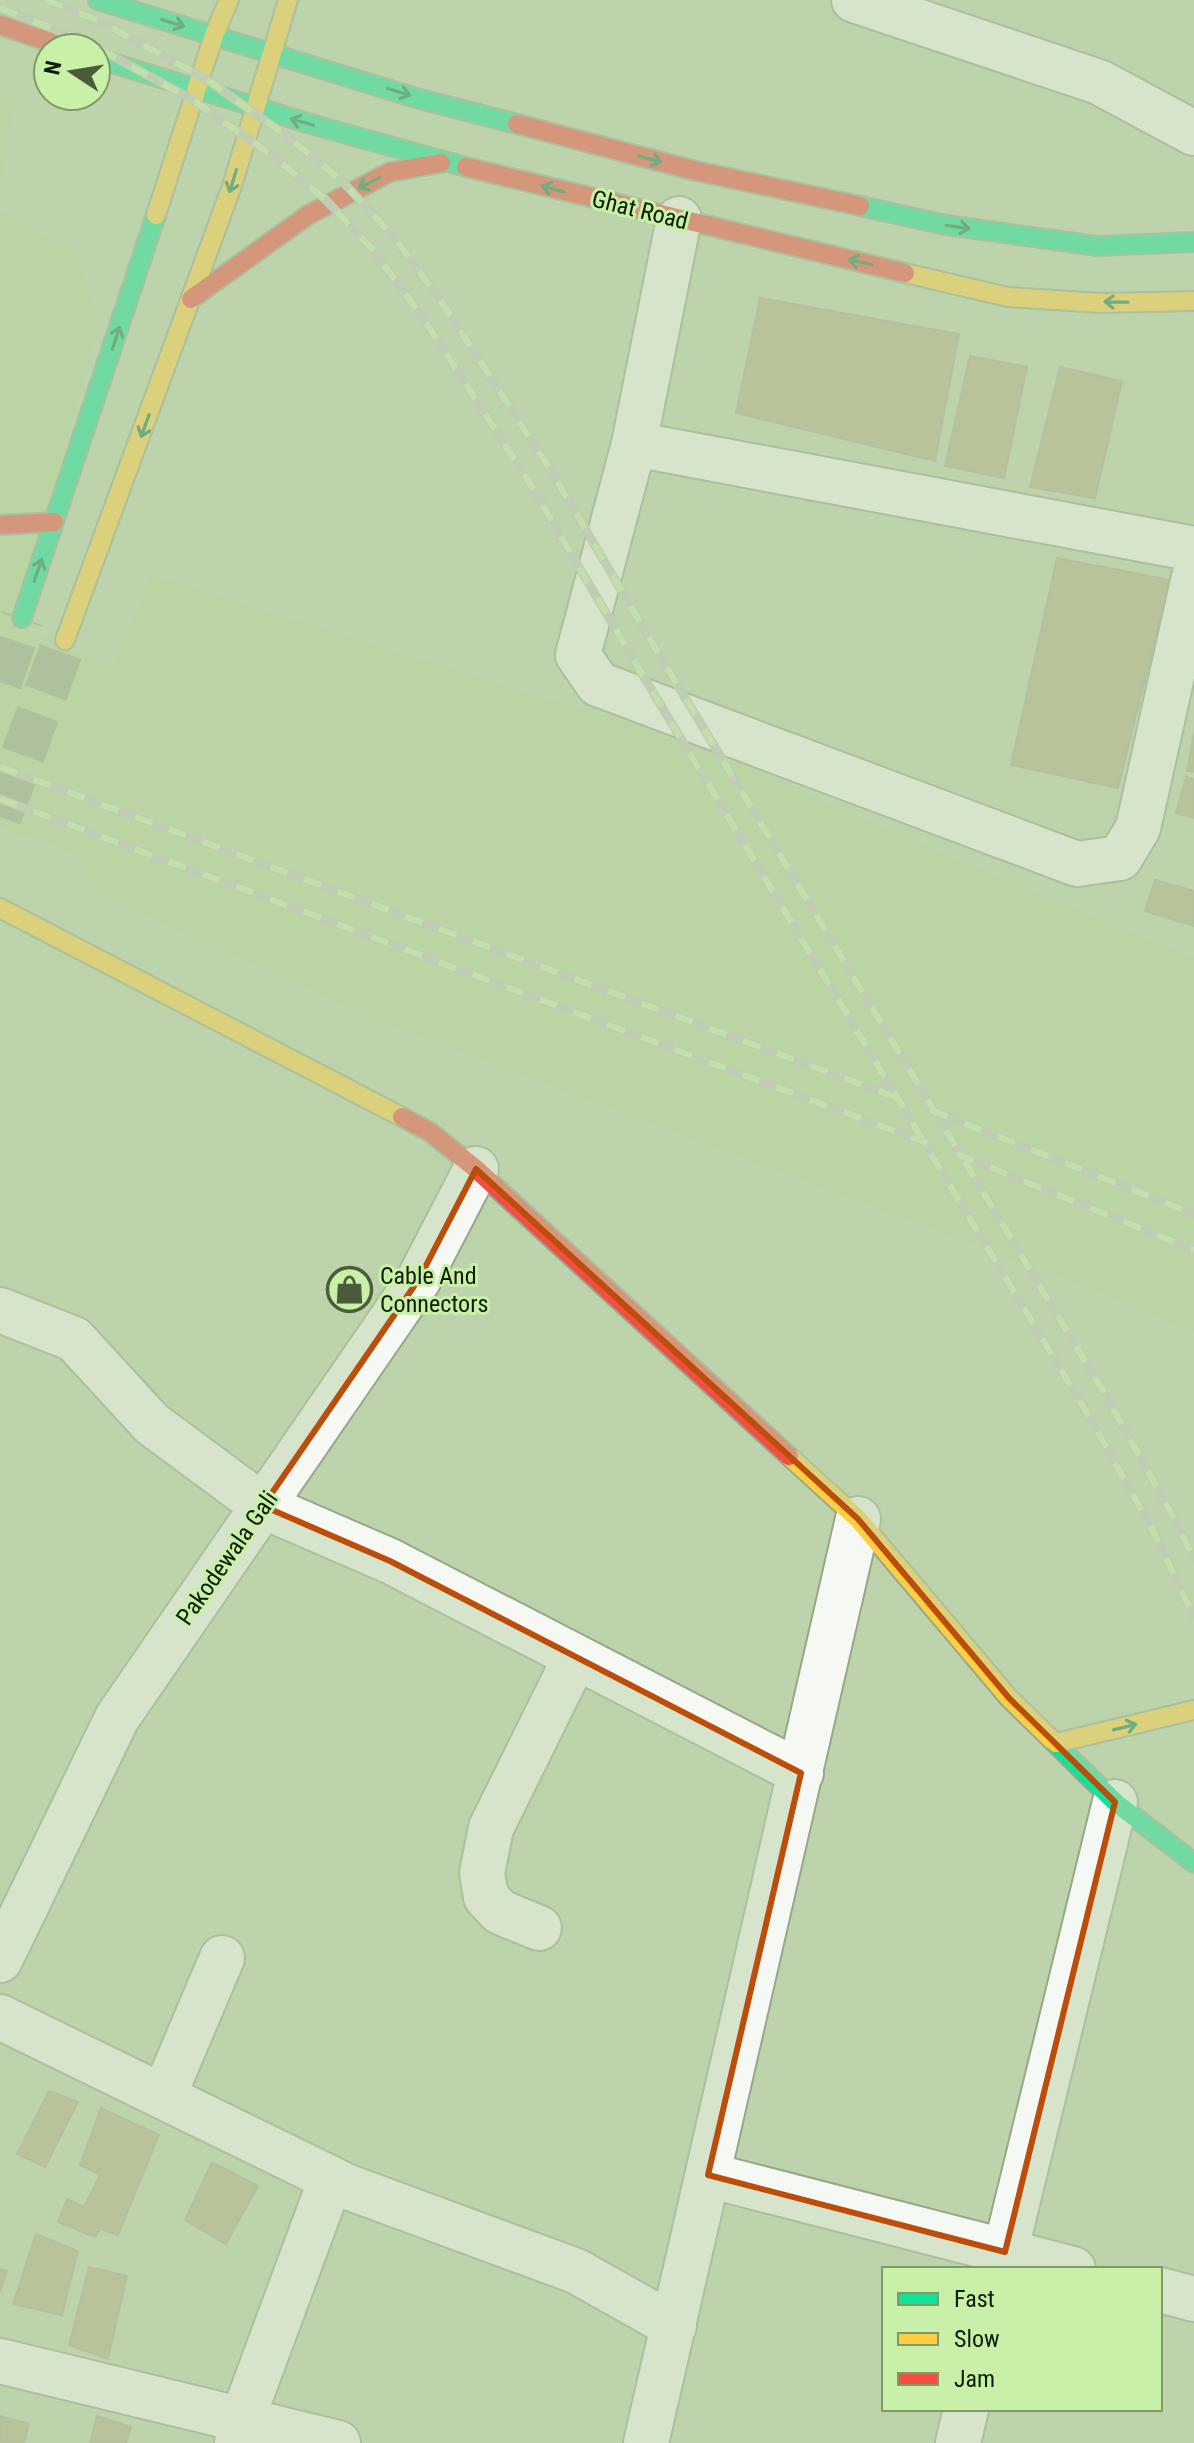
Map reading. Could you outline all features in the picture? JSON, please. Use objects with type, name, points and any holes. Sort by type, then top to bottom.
[{"type":"main road","points":[[98,0],[416,98],[692,170],[946,225],[1097,246],[1194,242]]},
{"type":"main road","points":[[22,618],[214,35],[229,0]]},
{"type":"main road","points":[[65,640],[232,186],[288,0]]},
{"type":"main road","points":[[0,25],[32,36]]},
{"type":"main road","name":"Ghat Road","points":[[112,63],[196,91],[443,162],[1008,297],[1052,301],[1194,301]]},
{"type":"main road","points":[[191,299],[308,215],[390,172],[443,162]]},
{"type":"main road","points":[[0,525],[54,522]]},
{"type":"main road","points":[[0,908],[430,1132],[476,1169],[858,1519],[1009,1698],[1115,1802],[1194,1863]]},
{"type":"main road","points":[[1056,1743],[1194,1710]]},
{"type":"street","points":[[854,0],[1099,82],[1194,133]]},
{"type":"street","points":[[679,219],[634,444],[578,655],[598,684],[1077,864],[1120,858],[1138,828],[1194,577]]},
{"type":"street","points":[[634,444],[1194,549]]},
{"type":"street","name":"Pakodewala Gali","points":[[0,1960],[117,1718],[419,1279],[476,1169]]},
{"type":"street","points":[[0,1310],[74,1339],[152,1424],[263,1506],[390,1561],[801,1773]]},
{"type":"street","points":[[646,2443],[858,1519]]},
{"type":"street","points":[[539,1928],[500,1912],[486,1897],[482,1873],[491,1828],[575,1658]]},
{"type":"street","points":[[1003,2261],[1115,1802]]},
{"type":"street","points":[[164,2095],[222,1958]]},
{"type":"street","points":[[0,2017],[331,2179],[576,2271],[674,2326]]},
{"type":"street","points":[[708,2175],[1003,2261],[1056,2267]]},
{"type":"street","points":[[240,2431],[331,2179]]},
{"type":"street","points":[[1162,2291],[1194,2299]]},
{"type":"street","points":[[0,2361],[240,2431],[338,2443]]},
{"type":"street","points":[[958,2443],[966,2411]]},
{"type":"highlighted area","points":[[476,1169],[858,1519],[1009,1698],[1115,1802],[1005,2252],[708,2175],[801,1773],[390,1561],[263,1506],[419,1279]]},
{"type":"shaded area","points":[[0,94],[16,100],[0,188]]},
{"type":"shaded area","points":[[0,210],[79,257],[99,321],[18,624],[113,668],[151,575],[690,743],[944,854],[1194,958],[1194,1332],[1094,1290],[382,1022],[100,895],[73,852],[0,828]]},
{"type":"building","points":[[760,298],[959,334],[935,461],[736,413]]},
{"type":"building","points":[[970,356],[1027,367],[1004,478],[945,466]]},
{"type":"building","points":[[1060,367],[1122,381],[1095,498],[1030,487]]},
{"type":"building","points":[[1057,558],[1170,580],[1118,788],[1011,765]]},
{"type":"building","points":[[1194,733],[1194,772],[1187,771]]},
{"type":"building","points":[[1186,777],[1194,779],[1194,818],[1176,813]]},
{"type":"building","points":[[1155,880],[1194,891],[1194,926],[1145,911]]},
{"type":"building","points":[[49,2091],[78,2102],[45,2167],[17,2154]]},
{"type":"building","points":[[101,2108],[159,2135],[118,2235],[100,2229],[95,2237],[58,2222],[67,2199],[84,2207],[100,2175],[80,2165]]},
{"type":"building","points":[[212,2162],[258,2186],[226,2244],[185,2220]]},
{"type":"building","points":[[36,2234],[78,2251],[62,2315],[13,2304]]},
{"type":"building","points":[[89,2267],[127,2276],[108,2359],[69,2345]]},
{"type":"building","points":[[0,2269],[7,2271],[0,2292]]},
{"type":"building","points":[[0,2416],[29,2424],[24,2443],[0,2443]]},
{"type":"building","points":[[97,2416],[131,2427],[126,2443],[90,2443]]},
{"type":"tunnel","points":[[0,682],[22,618]]},
{"type":"tunnel","points":[[0,817],[65,640]]},
{"type":"railway","points":[[46,0],[97,20],[206,79],[288,137],[342,181],[393,236],[443,304],[550,469],[1106,1396],[1194,1559]]},
{"type":"railway","points":[[0,8],[87,42],[193,100],[274,157],[325,199],[374,251],[423,318],[529,482],[1084,1408],[1150,1525],[1194,1617]]},
{"type":"railway","points":[[0,767],[901,1099]]},
{"type":"railway","points":[[0,799],[927,1143]]},
{"type":"railway","points":[[931,1110],[1194,1214]]},
{"type":"railway","points":[[957,1154],[1194,1250]]},
{"type":"traffic: fast","points":[[98,0],[416,98],[517,124]]},
{"type":"traffic: fast","points":[[112,63],[321,127],[466,167]]},
{"type":"traffic: fast","points":[[860,206],[946,225],[1097,246],[1194,242]]},
{"type":"traffic: fast","points":[[22,618],[156,215]]},
{"type":"traffic: fast","points":[[1052,1740],[1115,1802],[1194,1863]]},
{"type":"traffic: slow","points":[[156,215],[214,35],[229,0]]},
{"type":"traffic: slow","points":[[65,640],[232,186],[288,0]]},
{"type":"traffic: slow","points":[[905,273],[1008,297],[1101,303],[1194,301]]},
{"type":"traffic: slow","points":[[0,908],[402,1117]]},
{"type":"traffic: slow","points":[[789,1456],[858,1519],[1009,1698],[1052,1740]]},
{"type":"traffic: slow","points":[[1056,1743],[1194,1710]]},
{"type":"traffic: jam","points":[[0,25],[32,36]]},
{"type":"traffic: jam","points":[[517,124],[692,170],[860,206]]},
{"type":"traffic: jam","points":[[191,299],[308,215],[390,172],[441,163]]},
{"type":"traffic: jam","points":[[466,167],[905,273]]},
{"type":"traffic: jam","points":[[0,525],[54,522]]},
{"type":"traffic: jam","points":[[402,1117],[430,1132],[476,1169],[789,1456]]},
{"type":"place","name":"Cable And Connectors","points":[[349,1290]]}]
